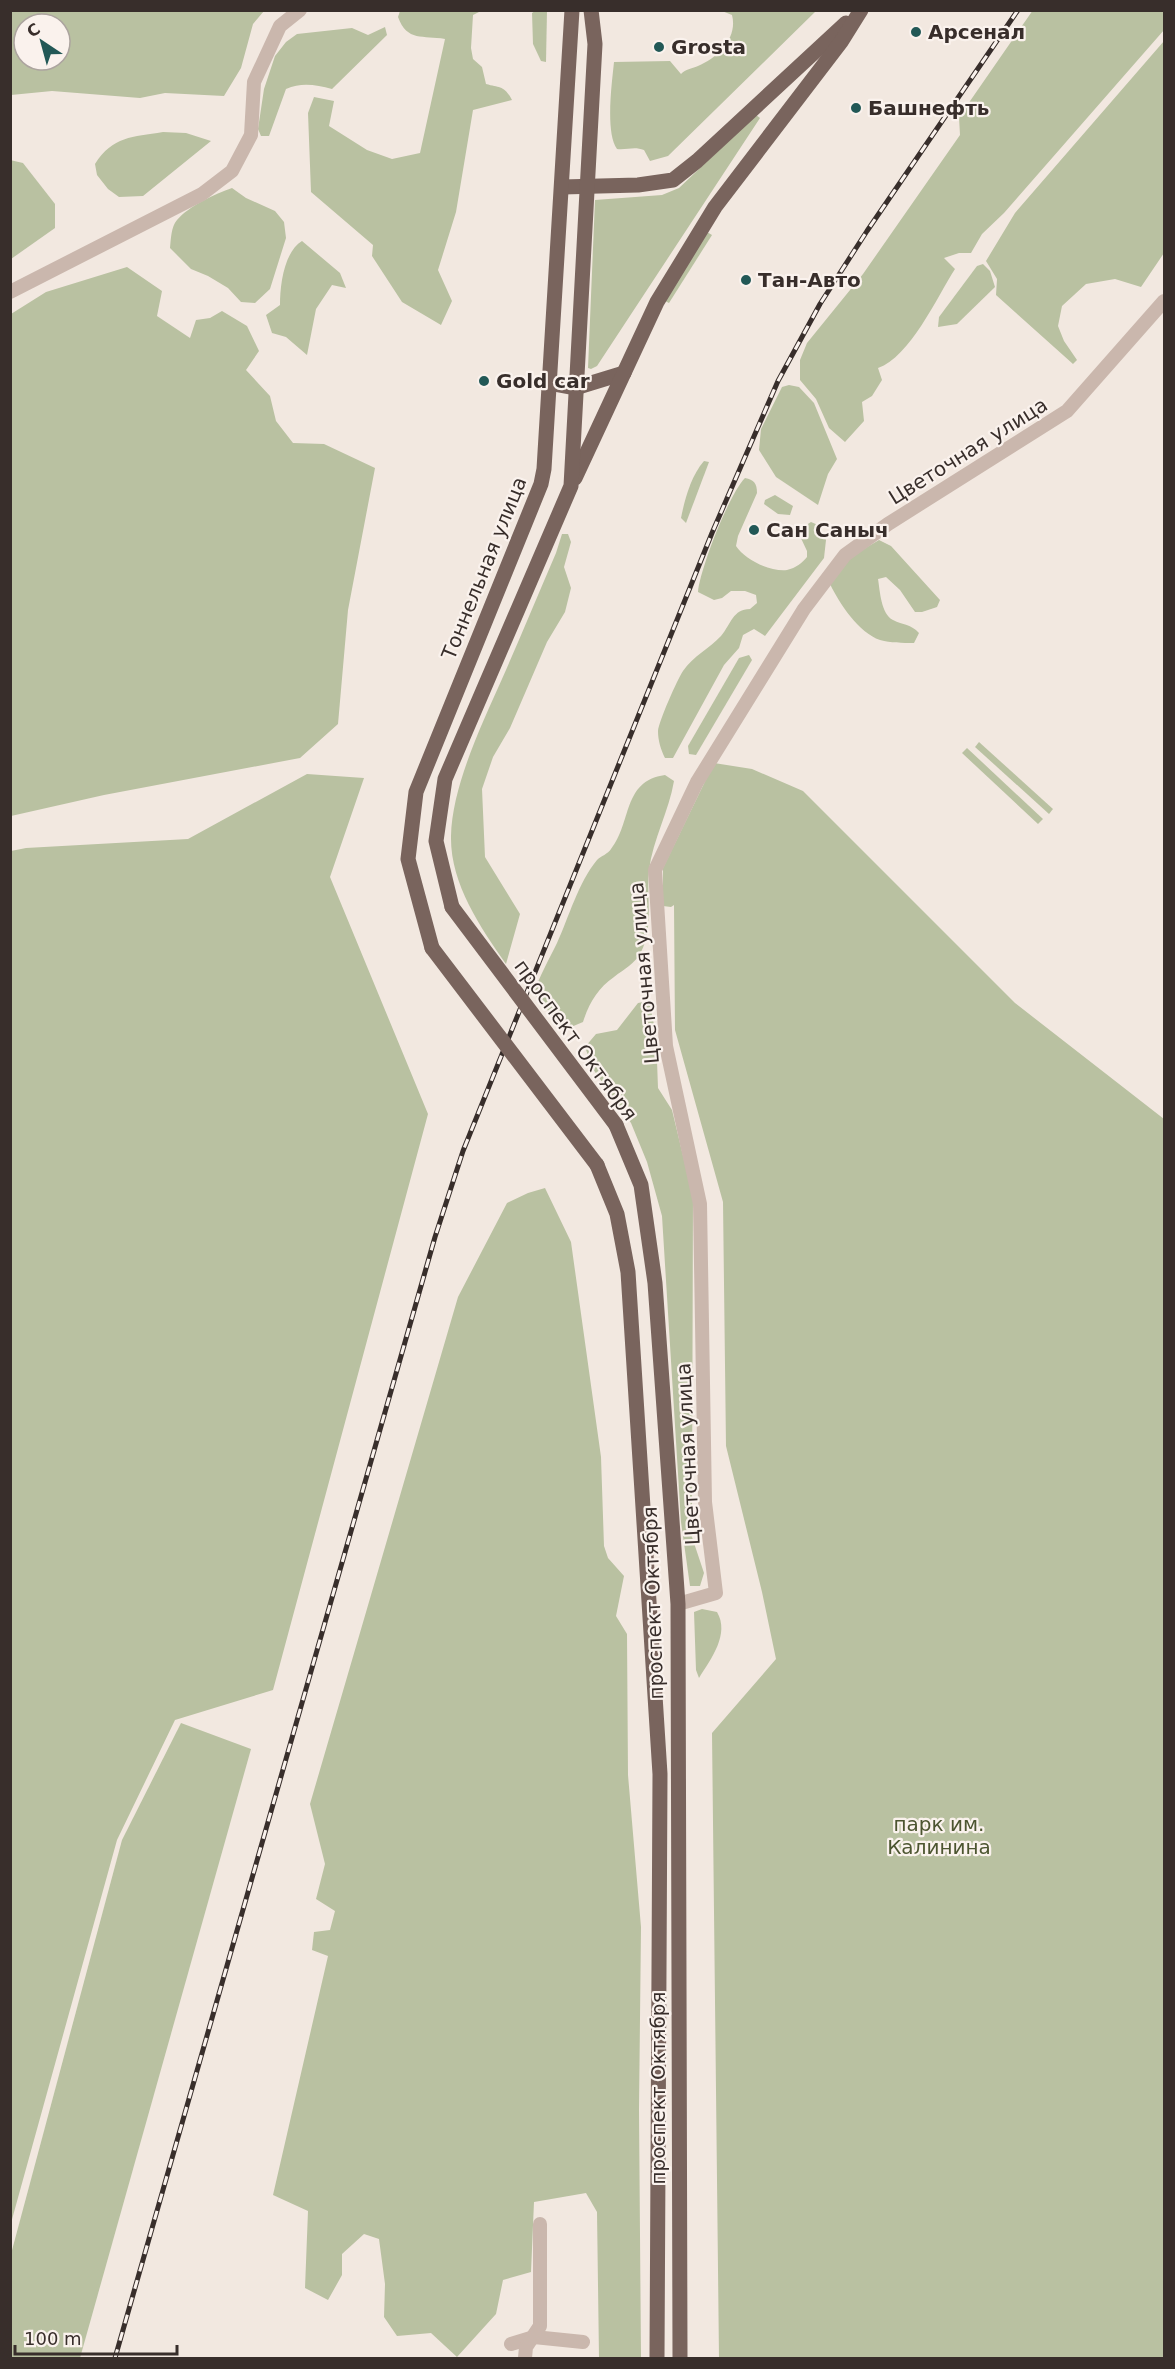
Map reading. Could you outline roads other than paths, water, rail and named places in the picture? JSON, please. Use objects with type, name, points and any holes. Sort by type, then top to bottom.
[{"type":"main road","name":"Тоннельная улица","points":[[432,948],[408,859],[416,792],[541,484],[572,10]]},
{"type":"main road","points":[[571,486],[585,187],[595,44],[591,10]]},
{"type":"main road","points":[[562,187],[638,185],[673,180],[698,162],[860,10]]},
{"type":"main road","points":[[571,486],[657,302],[715,207],[841,42],[860,10]]},
{"type":"main road","points":[[548,383],[575,388],[624,373]]},
{"type":"main road","name":"проспект Октября","points":[[571,486],[446,779],[436,841],[452,907],[616,1125],[642,1185],[655,1283],[678,1604],[680,2358]]},
{"type":"main road","name":"проспект Октября","points":[[432,948],[597,1165],[617,1214],[628,1272],[660,1774],[657,2358]]},
{"type":"street","points":[[10,292],[202,194],[232,171],[250,135],[254,82],[280,26],[300,10]]},
{"type":"street","name":"Цветочная улица","points":[[678,1604],[716,1593],[705,1502],[700,1204],[666,1046],[655,870],[697,782],[804,609],[845,555],[888,524],[1067,411],[1164,301]]},
{"type":"street","points":[[525,2358],[526,2347],[540,2326],[540,2224]]},
{"type":"street","points":[[511,2344],[534,2337],[583,2342]]},
{"type":"railway","points":[[115,2358],[435,1237],[463,1151],[712,533],[778,381],[820,304],[867,231],[1018,10]]},
{"type":"place","name":"Арсенал","points":[[916,32]]},
{"type":"place","name":"Grosta","points":[[659,47]]},
{"type":"place","name":"Башнефть","points":[[856,108]]},
{"type":"place","name":"Тан-Авто","points":[[746,280]]},
{"type":"place","name":"Gold car","points":[[484,381]]},
{"type":"place","name":"Сан Саныч","points":[[754,530]]},
{"type":"park label","name":"парк им. Калинина","points":[[939,1836]]}]
